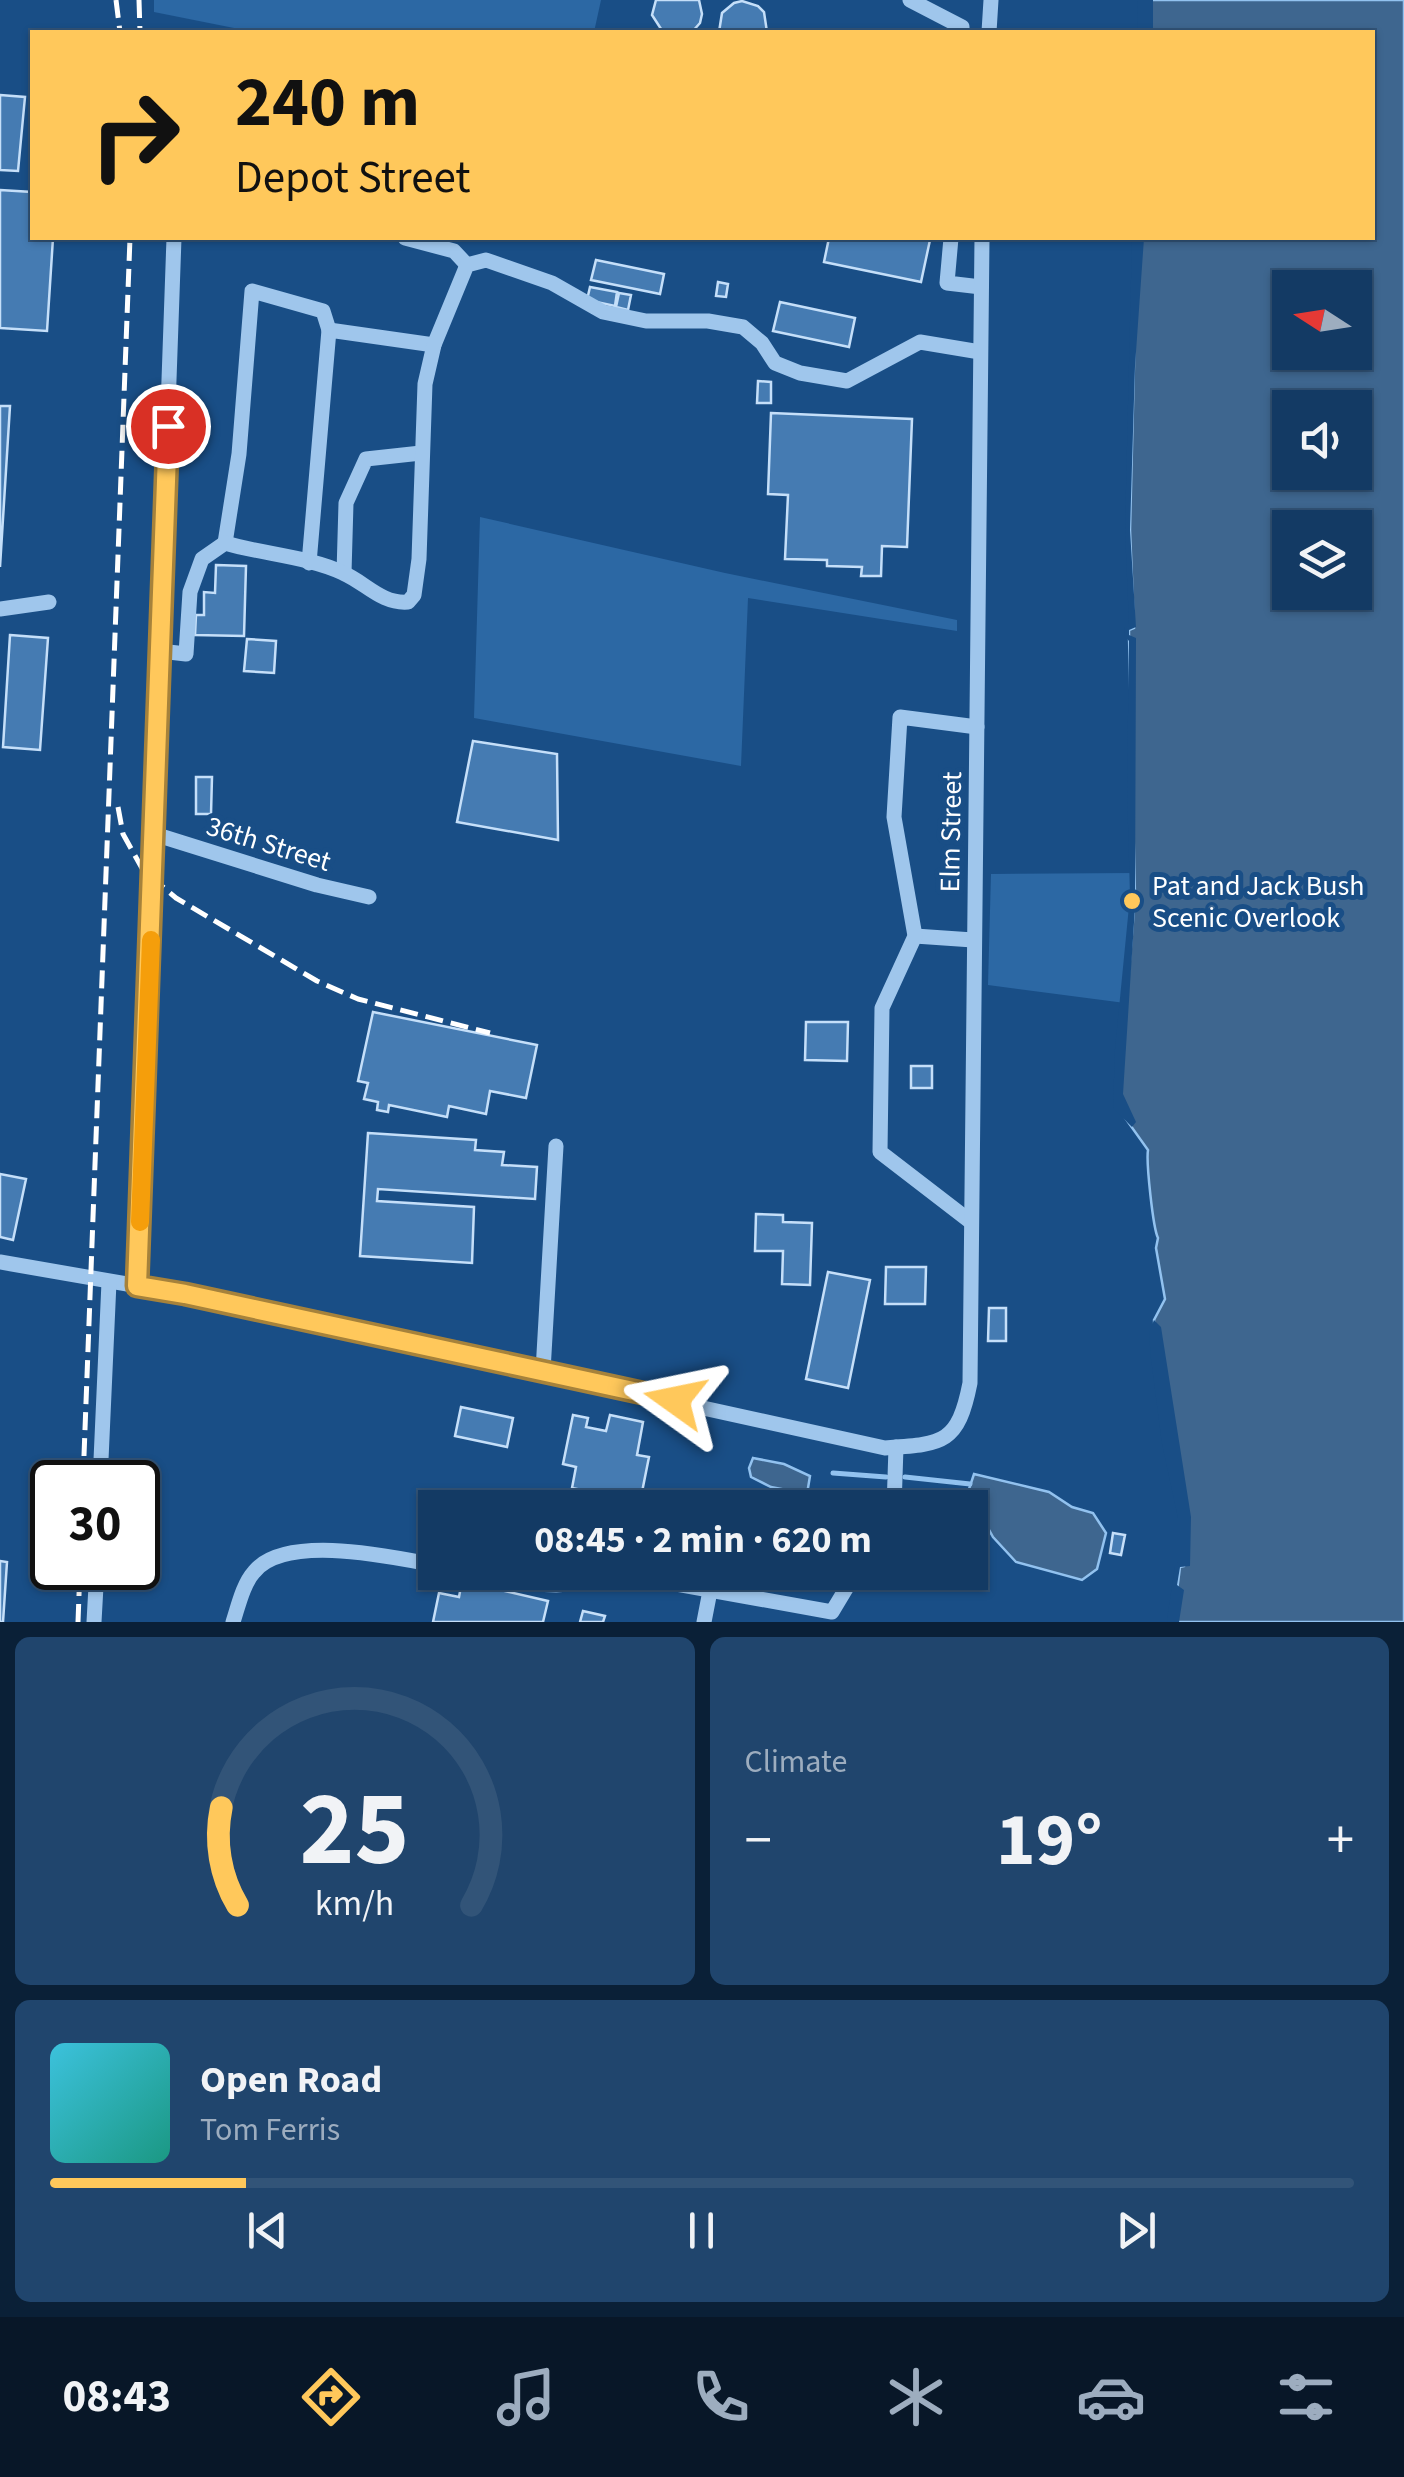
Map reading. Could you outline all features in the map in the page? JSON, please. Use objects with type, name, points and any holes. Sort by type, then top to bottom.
[{"type":"street","points":[[910,0],[941,24]]},
{"type":"street","points":[[989,30],[991,0]]},
{"type":"street","points":[[137,1286],[174,240]]},
{"type":"street","points":[[413,240],[454,250],[467,266]]},
{"type":"street","points":[[951,240],[947,283],[981,286]]},
{"type":"street","name":"Elm Street","points":[[896,1447],[942,1440],[959,1425],[970,1382],[982,240]]},
{"type":"street","points":[[160,651],[186,654],[190,592],[202,559],[225,544],[344,573],[371,592],[397,603],[408,602],[414,595],[419,559],[425,384],[434,345],[467,266],[486,260],[552,283],[603,312],[646,321],[708,322],[743,328],[762,342],[775,363],[816,376],[847,381],[920,342],[980,352]]},
{"type":"street","points":[[225,544],[239,454],[252,291],[323,311],[329,330],[309,563]]},
{"type":"street","points":[[329,330],[434,345]]},
{"type":"street","points":[[344,573],[346,503],[366,458],[421,453]]},
{"type":"street","points":[[0,608],[49,602]]},
{"type":"street","points":[[972,1222],[880,1152],[882,1008],[914,936],[894,817],[900,717],[977,726]]},
{"type":"street","name":"36th Street","points":[[154,834],[370,897]]},
{"type":"street","points":[[914,936],[973,940]]},
{"type":"street","points":[[543,1371],[556,1146]]},
{"type":"street","points":[[0,1262],[137,1286],[884,1448],[896,1447],[895,1490]]},
{"type":"street","points":[[101,1460],[109,1282]]},
{"type":"street","points":[[232,1622],[253,1572],[270,1559],[290,1552],[370,1553],[418,1562]]},
{"type":"street","points":[[94,1622],[96,1590]]},
{"type":"street","points":[[705,1590],[831,1617],[846,1590]]},
{"type":"street","points":[[704,1622],[710,1591]]},
{"type":"shaded area","points":[[154,0],[601,0],[594,30],[244,30],[154,12]]},
{"type":"shaded area","points":[[1143,0],[1404,0],[1404,1622],[1173,1622],[1180,1567],[1184,1566],[1183,1518],[1156,1358],[1154,1320],[1165,1299],[1156,1248],[1148,1150],[1118,1108],[1135,896],[1129,630],[1134,628],[1130,530],[1137,240],[1375,240],[1375,30],[1142,30]]},
{"type":"shaded area","points":[[480,517],[725,573],[957,620],[957,631],[748,598],[741,766],[474,718]]},
{"type":"shaded area","points":[[1135,873],[1125,1003],[988,985],[991,874]]},
{"type":"shaded area","points":[[753,1458],[784,1464],[810,1476],[808,1490],[771,1487],[751,1477]]},
{"type":"shaded area","points":[[974,1474],[1049,1492],[1072,1507],[1093,1513],[1106,1533],[1097,1569],[1082,1580],[1016,1562],[988,1528],[988,1490],[969,1490]]},
{"type":"pier","points":[[1138,0],[1153,0],[1153,30],[1137,30]]},
{"type":"pier","points":[[1132,240],[1144,240],[1130,530],[1136,627],[1129,630],[1129,635],[1136,638],[1135,907],[1123,1094],[1136,1122],[1132,1127],[1113,1108],[1130,896],[1125,530]]},
{"type":"pier","points":[[1154,1320],[1161,1327],[1191,1517],[1190,1566],[1180,1567],[1177,1585],[1184,1590],[1179,1622],[1167,1619],[1178,1562],[1178,1518],[1162,1444],[1151,1359],[1149,1333]]},
{"type":"building","points":[[656,0],[699,0],[702,14],[694,30],[662,30],[652,15]]},
{"type":"building","points":[[734,3],[758,6],[764,12],[767,30],[719,30],[722,13]]},
{"type":"building","points":[[0,95],[25,97],[18,171],[0,170]]},
{"type":"building","points":[[0,190],[30,192],[30,240],[53,240],[47,331],[0,328]]},
{"type":"building","points":[[829,240],[930,240],[921,282],[824,262]]},
{"type":"building","points":[[596,260],[664,274],[660,294],[591,280]]},
{"type":"building","points":[[718,282],[728,284],[726,297],[716,296]]},
{"type":"building","points":[[590,287],[617,292],[615,306],[587,300]]},
{"type":"building","points":[[619,293],[631,295],[628,310],[616,307]]},
{"type":"building","points":[[780,302],[855,318],[849,347],[773,331]]},
{"type":"building","points":[[758,381],[771,382],[771,403],[757,403]]},
{"type":"building","points":[[0,406],[10,406],[0,567]]},
{"type":"building","points":[[771,413],[912,419],[907,547],[882,546],[881,576],[861,576],[862,567],[827,566],[827,560],[785,559],[788,495],[768,494]]},
{"type":"building","points":[[216,565],[246,566],[244,636],[195,635],[196,615],[204,615],[204,592],[215,593]]},
{"type":"building","points":[[10,635],[48,638],[40,750],[3,747]]},
{"type":"building","points":[[247,639],[276,641],[274,673],[244,671]]},
{"type":"building","points":[[473,741],[557,754],[558,840],[457,822]]},
{"type":"building","points":[[196,777],[212,777],[211,814],[196,814]]},
{"type":"building","points":[[373,1012],[537,1045],[526,1098],[490,1091],[486,1114],[449,1106],[447,1117],[389,1105],[388,1112],[377,1110],[378,1102],[364,1099],[368,1083],[358,1081]]},
{"type":"building","points":[[806,1022],[848,1022],[847,1061],[805,1060]]},
{"type":"building","points":[[911,1066],[932,1066],[932,1088],[911,1088]]},
{"type":"building","points":[[368,1133],[476,1140],[475,1150],[504,1152],[502,1165],[537,1167],[535,1199],[378,1189],[377,1201],[474,1207],[472,1263],[360,1256]]},
{"type":"building","points":[[0,1174],[26,1179],[13,1240],[0,1237]]},
{"type":"building","points":[[756,1214],[783,1215],[783,1222],[812,1223],[810,1285],[782,1284],[783,1251],[755,1251]]},
{"type":"building","points":[[886,1267],[926,1267],[925,1304],[885,1304]]},
{"type":"building","points":[[828,1272],[870,1280],[848,1388],[806,1379]]},
{"type":"building","points":[[989,1308],[1006,1308],[1006,1341],[988,1341]]},
{"type":"building","points":[[461,1407],[513,1418],[507,1447],[455,1436]]},
{"type":"building","points":[[573,1415],[588,1418],[586,1427],[606,1431],[610,1415],[643,1422],[637,1455],[649,1457],[642,1490],[572,1488],[576,1467],[563,1464]]},
{"type":"building","points":[[1113,1533],[1125,1535],[1121,1555],[1110,1553]]},
{"type":"building","points":[[0,1561],[7,1562],[3,1622],[0,1622]]},
{"type":"building","points":[[460,1590],[501,1590],[548,1601],[543,1622],[433,1622],[439,1593],[459,1597]]},
{"type":"building","points":[[583,1611],[605,1616],[603,1622],[580,1622]]},
{"type":"waterway","points":[[833,1473],[886,1477]]},
{"type":"waterway","points":[[905,1477],[970,1484]]},
{"type":"railway","points":[[116,0],[120,30]]},
{"type":"railway","points":[[139,0],[140,30]]},
{"type":"railway","points":[[84,1460],[130,240]]},
{"type":"railway","points":[[118,807],[123,834],[143,870],[176,898],[317,981],[358,999],[490,1033]]},
{"type":"railway","points":[[78,1622],[79,1590]]},
{"type":"slow traffic","points":[[140,1222],[151,940]]},
{"type":"place","name":"Pat and Jack Bush Scenic Overlook","points":[[1132,901]]},
{"type":"route","points":[[168,426],[137,1286],[675,1400]]}]
